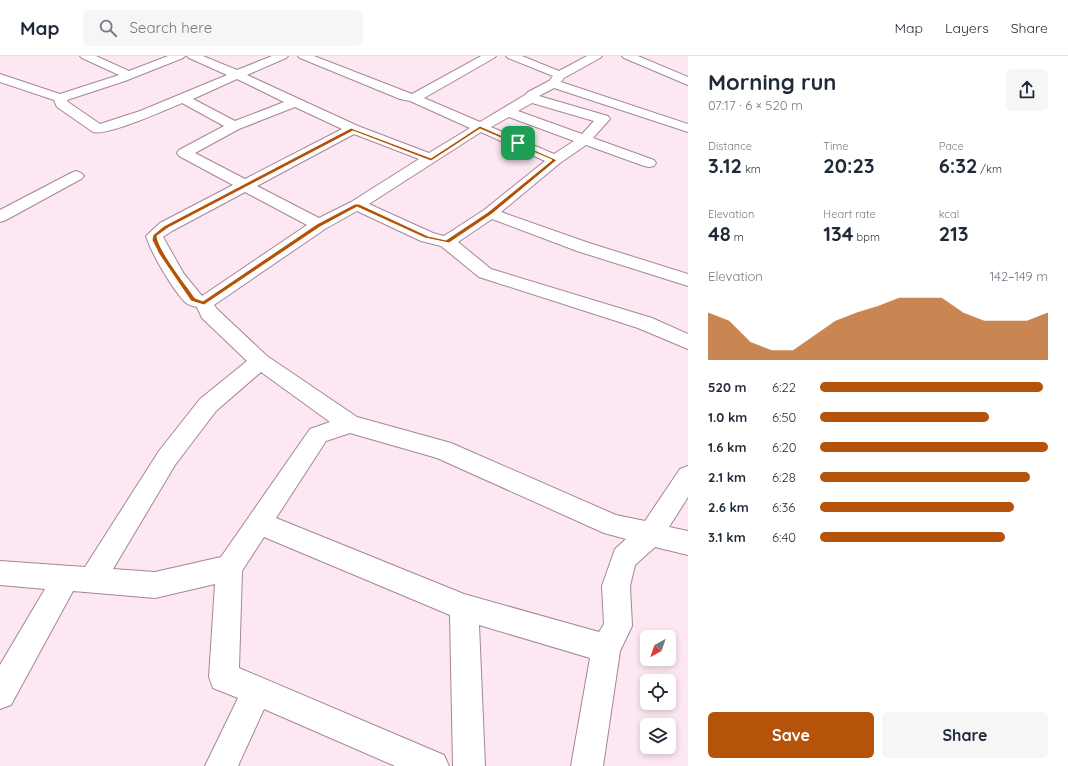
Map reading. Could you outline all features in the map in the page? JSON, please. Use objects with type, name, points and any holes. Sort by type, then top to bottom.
[{"type":"street","points":[[86,56],[127,74]]},
{"type":"street","points":[[0,78],[60,98],[179,56]]},
{"type":"street","points":[[193,56],[236,74],[353,129],[431,159]]},
{"type":"street","points":[[60,98],[62,104],[98,129],[127,121],[184,99],[236,74],[282,56]]},
{"type":"street","points":[[304,56],[405,96],[414,98],[555,160]]},
{"type":"street","points":[[414,98],[490,56]]},
{"type":"street","points":[[512,56],[556,80],[688,128]]},
{"type":"street","points":[[204,303],[319,226],[357,205],[596,56]]},
{"type":"street","points":[[628,56],[688,81]]},
{"type":"street","points":[[447,242],[490,213],[555,160],[584,140],[603,119],[530,98]]},
{"type":"street","points":[[184,99],[234,126]]},
{"type":"street","points":[[296,102],[234,126],[184,153],[319,226]]},
{"type":"street","points":[[508,112],[650,163]]},
{"type":"street","points":[[353,129],[166,227],[154,236],[154,240],[162,254],[193,299],[204,303],[209,313],[260,361],[350,424],[443,450],[613,525],[688,543]]},
{"type":"street","points":[[0,217],[76,176]]},
{"type":"street","points":[[357,205],[427,237],[447,242],[485,273],[645,323],[688,342]]},
{"type":"street","points":[[490,213],[583,247],[688,280]]},
{"type":"street","points":[[0,694],[79,579],[167,458],[208,405],[260,361]]},
{"type":"street","points":[[350,424],[318,435],[229,568],[224,677],[433,766]]},
{"type":"street","points":[[587,766],[606,648],[618,626],[616,586],[624,558],[651,534],[688,476]]},
{"type":"street","points":[[259,523],[464,607],[606,648]]},
{"type":"street","points":[[0,573],[155,585],[229,568]]},
{"type":"street","points":[[464,607],[469,766]]},
{"type":"street","points":[[221,766],[257,691]]},
{"type":"route","points":[[480,127],[518,143],[555,160],[490,213],[447,242],[427,237],[357,205],[319,226],[204,303],[193,299],[154,240],[154,236],[166,227],[353,129],[431,159],[480,127]]}]
